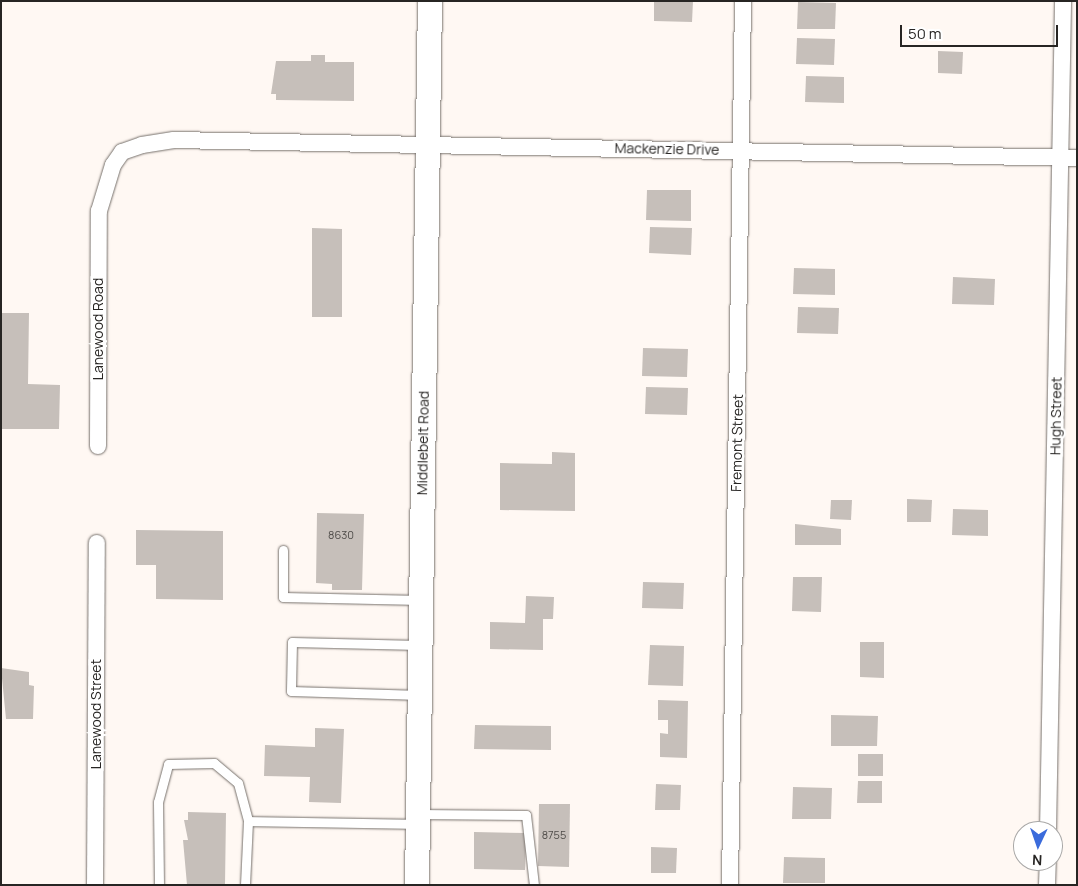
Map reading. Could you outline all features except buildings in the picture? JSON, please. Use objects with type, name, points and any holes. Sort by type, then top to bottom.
[{"type":"main road","name":"Middlebelt Road","points":[[417,885],[430,1]]},
{"type":"street","name":"Fremont Street","points":[[730,885],[744,1]]},
{"type":"street","name":"Hugh Street","points":[[1048,821],[1069,158],[1063,1]]},
{"type":"street","name":"Lanewood Road","points":[[98,446],[99,211],[109,175],[122,152],[174,140],[257,141]]},
{"type":"street","name":"Mackenzie Drive","points":[[257,141],[1069,158]]},
{"type":"street","name":"Lanewood Street","points":[[95,885],[97,543]]},
{"type":"street","points":[[1047,885],[1048,871]]},
{"type":"lane","points":[[283,550],[283,597],[421,600]]},
{"type":"lane","points":[[420,645],[292,642],[291,691],[420,695]]},
{"type":"lane","points":[[159,885],[158,802],[168,764],[214,763],[238,784],[248,821],[245,885]]},
{"type":"lane","points":[[248,821],[418,819],[526,815],[534,885]]}]
